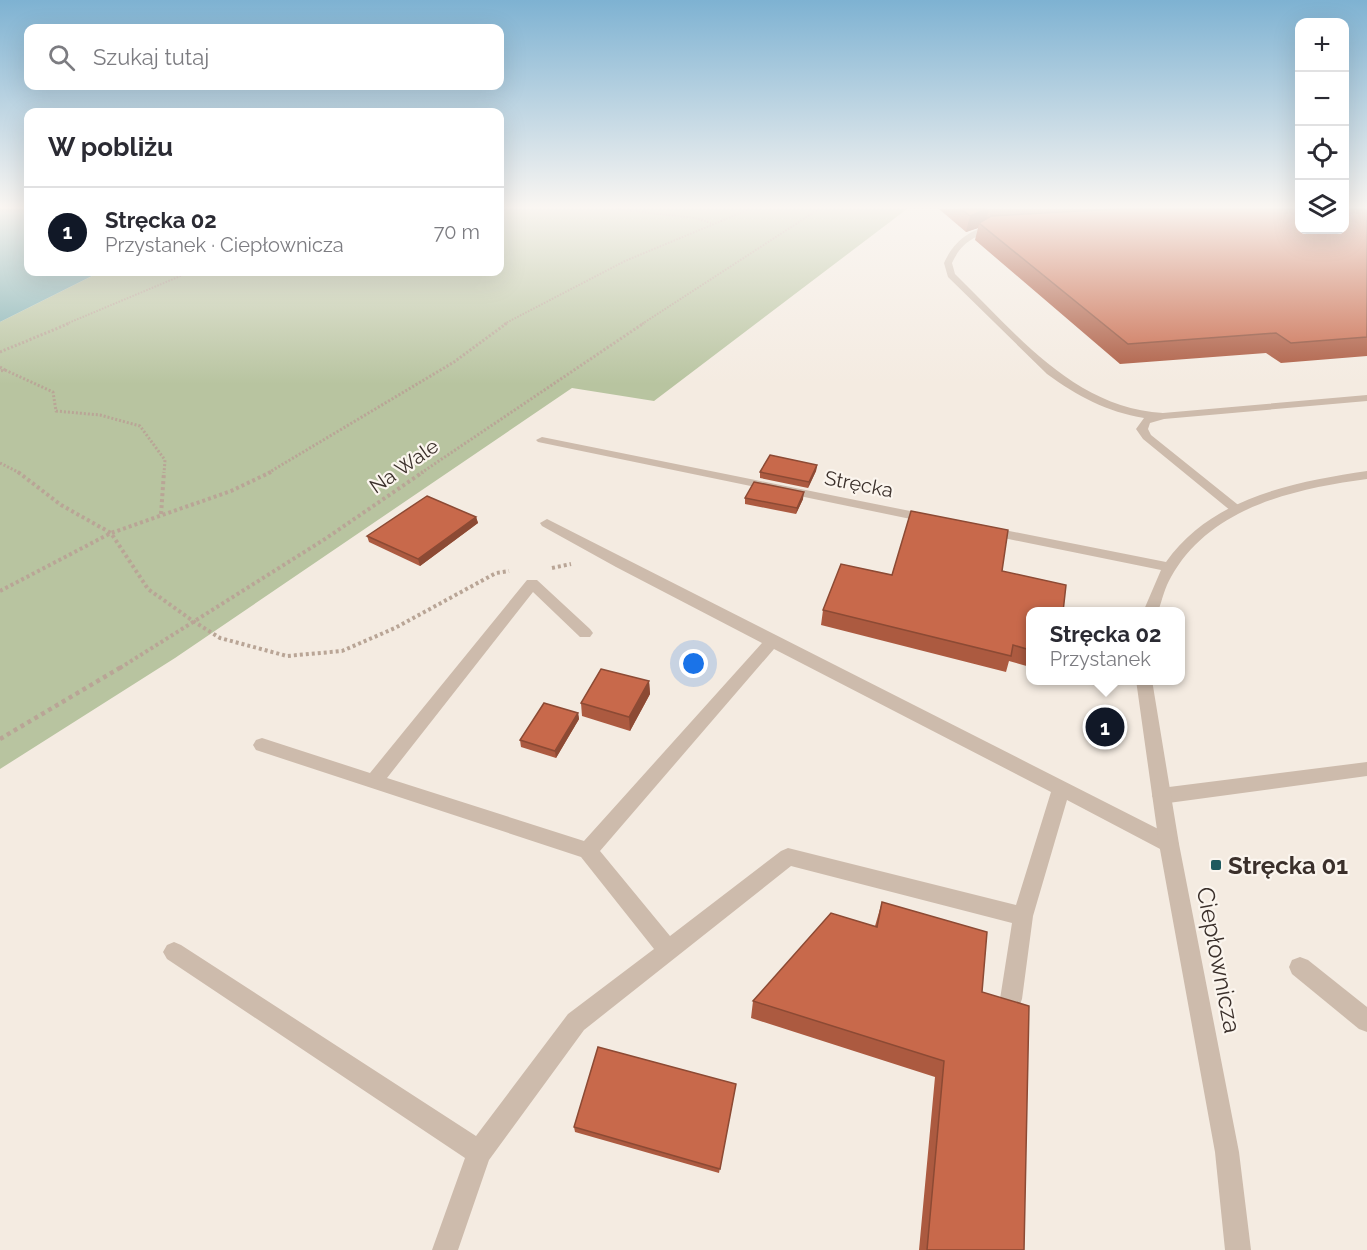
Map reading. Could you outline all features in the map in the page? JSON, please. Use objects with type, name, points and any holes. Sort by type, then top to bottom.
[{"type":"street","points":[[948,267],[948,271],[1051,372],[1148,437],[1236,508]]},
{"type":"street","points":[[1097,401],[1135,414],[1162,416],[1367,398]]},
{"type":"street","points":[[1148,437],[1142,429],[1146,421],[1162,416]]},
{"type":"street","name":"Stręcka","points":[[542,440],[948,522]]},
{"type":"street","points":[[1151,607],[1168,567],[1184,547],[1210,525],[1236,508],[1278,491],[1318,481],[1367,475]]},
{"type":"street","points":[[547,523],[621,564],[1169,844]]},
{"type":"street","points":[[971,527],[1168,567]]},
{"type":"street","points":[[374,781],[532,583],[585,633]]},
{"type":"street","points":[[588,851],[772,641]]},
{"type":"street","name":"Ciepłownicza","points":[[1145,685],[1169,844],[1227,1152],[1238,1250]]},
{"type":"street","points":[[262,745],[588,851],[668,950]]},
{"type":"street","points":[[1161,796],[1367,769]]},
{"type":"street","points":[[1011,999],[1023,916],[1061,789]]},
{"type":"street","points":[[445,1250],[479,1153],[576,1022],[788,857],[1023,916]]},
{"type":"street","points":[[174,952],[479,1153]]},
{"type":"street","points":[[1300,967],[1367,1021]]},
{"type":"path","points":[[0,591],[111,533],[231,491],[283,466],[454,362],[500,326],[613,267]]},
{"type":"path","name":"Na Wale","points":[[0,739],[112,673],[325,539],[565,374],[729,267]]},
{"type":"path","points":[[0,352],[180,276]]},
{"type":"path","points":[[0,369],[53,392],[56,411],[100,415],[140,426],[165,460],[161,514]]},
{"type":"path","points":[[0,463],[13,468],[61,505],[111,533],[148,589],[194,621],[220,638],[287,656],[342,651],[395,628],[496,573],[517,571]]},
{"type":"path","points":[[549,568],[581,562],[621,564]]},
{"type":"green space","points":[[504,267],[830,267],[654,401],[572,388],[175,658],[0,769],[0,322],[92,276],[504,276]]},
{"type":"water","points":[[0,267],[24,267],[24,276],[92,276],[0,322]]},
{"type":"building","points":[[1034,267],[1367,267],[1367,337],[1291,343],[1276,333],[1128,344]]},
{"type":"building","points":[[770,455],[817,465],[809,482],[760,472]]},
{"type":"building","points":[[754,482],[804,492],[797,508],[745,498]]},
{"type":"building","points":[[427,496],[476,517],[418,559],[367,536]]},
{"type":"building","points":[[911,511],[1008,530],[1002,571],[1066,585],[1064,607],[1026,607],[1026,649],[1013,645],[1011,656],[823,610],[841,564],[892,575]]},
{"type":"building","points":[[601,669],[649,681],[629,717],[581,703]]},
{"type":"building","points":[[544,703],[578,713],[555,751],[520,740]]},
{"type":"building","points":[[882,902],[987,932],[982,992],[1029,1006],[1024,1250],[927,1250],[944,1061],[753,1001],[831,913],[877,927]]},
{"type":"building","points":[[598,1047],[736,1084],[720,1169],[574,1127]]},
{"type":"place","name":"Stręcka 02","points":[[1105,727]]},
{"type":"place","name":"Stręcka 01","points":[[1216,865]]}]
